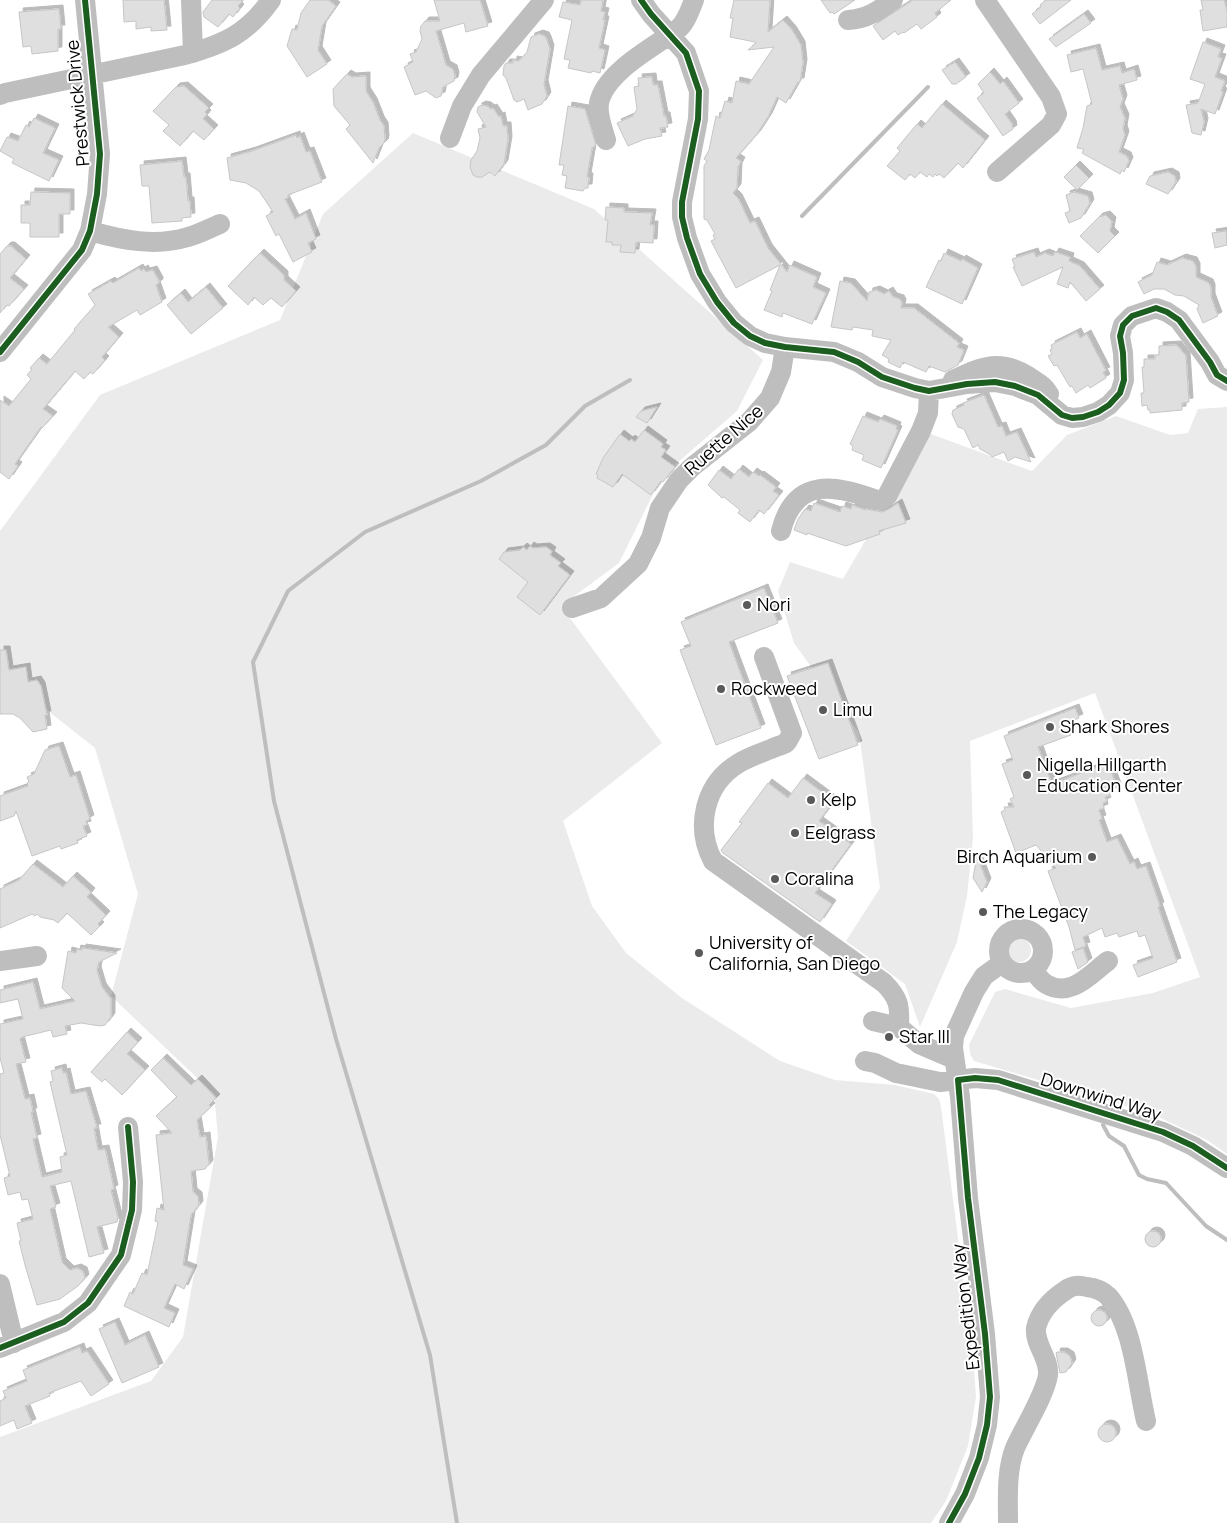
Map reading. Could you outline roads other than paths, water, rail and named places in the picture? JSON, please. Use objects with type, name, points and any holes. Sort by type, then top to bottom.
[{"type":"street","name":"Prestwick Drive","points":[[0,352],[82,250],[90,232],[97,194],[100,154],[84,0]]},
{"type":"street","points":[[191,0],[193,52]]},
{"type":"street","points":[[0,95],[214,47],[242,31],[260,16],[271,0]]},
{"type":"street","points":[[450,138],[462,106],[481,75],[544,0]]},
{"type":"street","points":[[641,0],[686,53],[699,91],[698,119],[682,202],[682,217],[687,238],[700,274],[717,302],[734,323],[745,332],[765,344],[834,352],[858,362],[882,377],[929,391],[989,365],[1011,367],[1045,387],[1062,415],[1072,418],[1098,412],[1109,405],[1120,393],[1124,380],[1124,353],[1120,336],[1123,325],[1132,316],[1156,308],[1168,312],[1179,320],[1219,364],[1217,375],[1227,381]]},
{"type":"street","points":[[606,140],[601,124],[599,104],[602,93],[624,67],[678,29],[688,15],[694,0]]},
{"type":"street","points":[[848,20],[860,20],[874,15],[893,0]]},
{"type":"street","points":[[985,0],[1051,97],[1057,114],[1052,125],[997,172]]},
{"type":"street","points":[[90,232],[125,240],[158,242],[188,237],[220,224]]},
{"type":"street","name":"Ruette Nice","points":[[572,608],[601,598],[638,564],[651,538],[660,508],[679,480],[692,467],[749,422],[770,398],[781,372],[785,347]]},
{"type":"street","points":[[781,531],[789,508],[796,499],[812,491],[826,487],[839,488],[877,500],[882,500],[887,496],[903,468],[928,413],[929,391]]},
{"type":"street","points":[[764,657],[792,733],[786,742],[738,764],[711,793],[704,811],[704,834],[707,850],[714,862],[884,982],[897,999],[900,1011],[900,1027]]},
{"type":"street","points":[[1018,928],[1026,929],[1033,931],[1039,936],[1042,943],[1042,958],[1033,970],[1019,973],[1012,972],[1002,963],[999,956],[1000,941],[1011,930],[1018,928]]},
{"type":"street","points":[[0,961],[37,956]]},
{"type":"street","points":[[1033,970],[1046,984],[1058,988],[1071,987],[1081,984],[1108,961]]},
{"type":"street","name":"Expedition Way","points":[[949,1523],[965,1494],[979,1458],[988,1425],[990,1397],[986,1343],[968,1198],[958,1080],[954,1059],[954,1036],[974,992],[984,976],[1002,963]]},
{"type":"street","points":[[873,1021],[900,1027],[919,1044],[954,1059]]},
{"type":"street","name":"Downwind Way","points":[[865,1061],[875,1063],[896,1073],[940,1082],[975,1078],[998,1080],[1163,1132],[1193,1146],[1227,1168]]},
{"type":"street","points":[[0,1284],[7,1345],[64,1322],[88,1303],[121,1256],[132,1210],[133,1182],[128,1127]]},
{"type":"street","points":[[1008,1523],[1011,1462],[1048,1375],[1036,1330],[1045,1308],[1055,1297],[1069,1288],[1080,1285],[1097,1289],[1107,1294],[1121,1318],[1131,1343],[1146,1421]]},
{"type":"waterway","points":[[802,216],[928,87]]},
{"type":"waterway","points":[[457,1523],[430,1355],[336,1039],[274,801],[253,662],[288,591],[365,532],[481,481],[546,445],[585,406],[630,380]]},
{"type":"waterway","points":[[1103,1125],[1109,1136],[1124,1146],[1139,1175],[1147,1179],[1166,1183],[1206,1226],[1227,1240]]},
{"type":"place","name":"Nori","points":[[747,605]]},
{"type":"place","name":"Rockweed","points":[[721,689]]},
{"type":"place","name":"Limu","points":[[823,710]]},
{"type":"place","name":"Shark Shores","points":[[1050,727]]},
{"type":"place","name":"Nigella Hillgarth Education Center","points":[[1027,775]]},
{"type":"place","name":"Kelp","points":[[811,800]]},
{"type":"place","name":"Eelgrass","points":[[795,833]]},
{"type":"place","name":"Birch Aquarium","points":[[1092,857]]},
{"type":"place","name":"Coralina","points":[[775,879]]},
{"type":"place","name":"The Legacy","points":[[983,912]]},
{"type":"place","name":"University of California, San Diego","points":[[699,953]]},
{"type":"place","name":"Star III","points":[[889,1037]]}]
